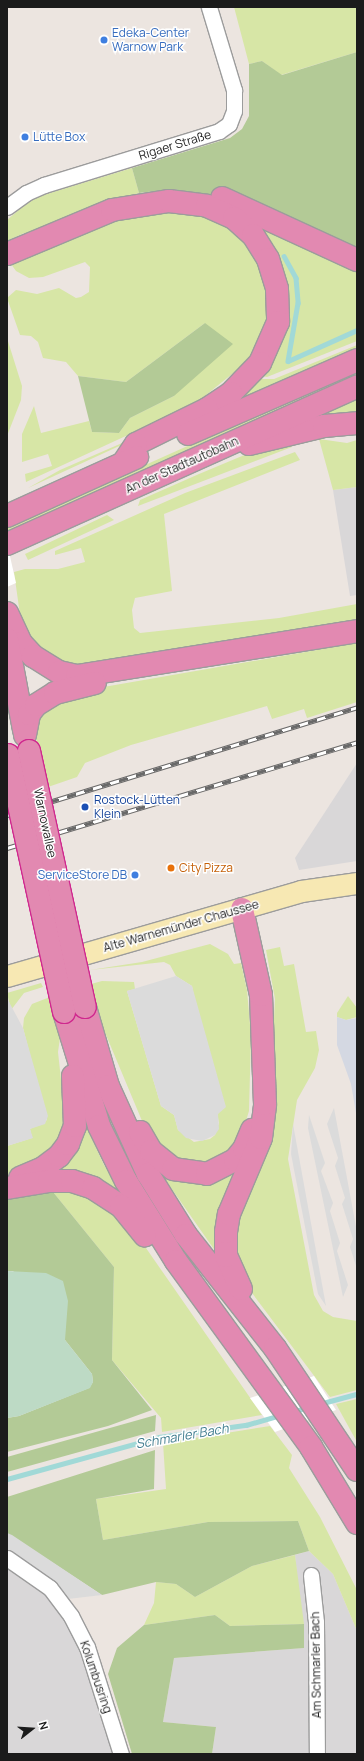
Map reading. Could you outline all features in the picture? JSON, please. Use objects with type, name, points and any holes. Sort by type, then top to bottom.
[{"type":"highway","points":[[7,251],[123,196],[172,190],[216,196],[357,260]]},
{"type":"highway","points":[[7,251],[112,210],[169,201],[207,206],[234,218],[253,236],[268,259],[275,279],[278,316],[274,335],[260,363],[231,393],[207,409],[136,444],[123,463]]},
{"type":"highway","points":[[7,516],[357,360]]},
{"type":"highway","name":"An der Stadtautobahn","points":[[7,544],[357,387]]},
{"type":"highway","points":[[214,450],[324,426],[357,423]]},
{"type":"highway","points":[[7,613],[21,643],[33,656],[59,672],[77,676],[357,631]]},
{"type":"highway","name":"Warnowallee","points":[[7,639],[75,1009],[69,1035]]},
{"type":"highway","points":[[27,743],[29,714],[36,705],[70,688],[357,639]]},
{"type":"highway","name":"Warnowallee","points":[[7,752],[75,1009]]},
{"type":"highway","points":[[242,909],[261,995],[262,1084],[265,1104],[261,1138],[230,1214],[225,1244],[230,1269],[264,1321],[275,1348]]},
{"type":"highway","points":[[75,1009],[99,1056],[133,1145],[165,1203],[186,1235],[275,1348],[357,1470]]},
{"type":"highway","points":[[7,1184],[43,1168],[59,1156],[68,1144],[74,1126],[75,1110],[69,1035]]},
{"type":"highway","points":[[69,1035],[99,1126],[112,1155],[176,1261],[295,1425],[357,1523]]},
{"type":"highway","points":[[99,1056],[115,1072],[151,1151],[172,1169],[193,1174],[207,1174],[222,1168],[244,1149],[262,1084]]},
{"type":"highway","points":[[7,1188],[49,1181],[72,1181],[93,1188],[121,1206],[156,1251],[176,1261]]},
{"type":"street","name":"Rigaer Straße","points":[[7,207],[26,193],[44,185],[219,131],[229,124],[234,111],[234,90],[209,7]]},
{"type":"street","name":"Alte Warnemünder Chaussee","points":[[7,976],[301,891],[357,883]]},
{"type":"street","name":"Kolumbusring","points":[[7,1558],[50,1588],[71,1616],[87,1647],[121,1754]]},
{"type":"street","name":"Am Schmarler Bach","points":[[311,1576],[316,1622],[317,1754]]},
{"type":"shaded area","points":[[357,487],[357,595],[350,596],[333,490]]},
{"type":"shaded area","points":[[357,763],[357,861],[299,870],[295,858]]},
{"type":"shaded area","points":[[176,976],[192,986],[226,1107],[218,1114],[219,1129],[215,1135],[202,1141],[186,1138],[178,1130],[174,1115],[161,1106],[127,991]]},
{"type":"shaded area","points":[[8,1000],[23,1028],[48,1116],[45,1124],[30,1129],[33,1138],[7,1146]]},
{"type":"shaded area","points":[[337,1017],[346,1020],[357,1018],[357,1119],[351,1084],[337,1045]]},
{"type":"shaded area","points":[[334,1108],[357,1232],[357,1269],[350,1247],[353,1239],[342,1204],[345,1198],[335,1166],[338,1158],[327,1124]]},
{"type":"shaded area","points":[[309,1115],[325,1163],[321,1171],[333,1203],[330,1211],[340,1243],[337,1251],[348,1285],[343,1297],[308,1128]]},
{"type":"shaded area","points":[[293,1124],[326,1306],[318,1294],[291,1154]]},
{"type":"shaded area","points":[[7,1533],[102,1595],[59,1600],[7,1558]]},
{"type":"shaded area","points":[[309,1551],[333,1574],[357,1631],[357,1754],[212,1754],[216,1727],[163,1722],[174,1658],[304,1648],[295,1555]]},
{"type":"shaded area","points":[[7,1558],[23,1567],[80,1632],[121,1754],[7,1754]]},
{"type":"green space","points":[[234,7],[357,7],[357,52],[281,75],[262,61],[249,64]]},
{"type":"green space","points":[[357,52],[357,260],[216,196],[172,189],[139,193],[132,168],[230,138],[242,129],[249,116],[249,64],[262,61],[282,75]]},
{"type":"green space","points":[[132,168],[139,193],[103,204],[25,237],[24,233],[7,241],[7,220],[27,203],[40,196]]},
{"type":"green space","points":[[112,210],[222,211],[275,279],[256,379],[274,379],[357,345],[357,351],[225,408],[249,375],[237,370],[201,399],[180,411],[26,482],[25,474],[52,466],[48,454],[22,462],[22,434],[34,406],[41,433],[89,421],[92,432],[119,433],[130,418],[174,396],[205,323],[126,382],[78,376],[66,362],[43,358],[38,342],[31,336],[20,335],[7,298],[16,290],[37,294],[59,288],[76,298],[81,297],[89,292],[90,267],[85,262],[43,277],[29,278],[16,271],[11,264]]},
{"type":"green space","points":[[260,223],[357,269],[357,341],[267,377],[261,376],[280,348],[290,305],[284,270]]},
{"type":"green space","points":[[205,323],[233,344],[174,396],[130,418],[119,433],[92,432],[78,376],[126,382]]},
{"type":"green space","points":[[7,338],[22,386],[21,400],[7,436]]},
{"type":"green space","points":[[357,370],[357,377],[7,533],[7,527]]},
{"type":"green space","points":[[357,396],[357,415],[320,416],[321,413]]},
{"type":"green space","points":[[191,413],[28,488],[60,470]]},
{"type":"green space","points":[[319,439],[347,443],[357,440],[357,487],[333,490]]},
{"type":"green space","points":[[290,444],[292,447],[138,506],[140,500],[254,451]]},
{"type":"green space","points":[[295,452],[300,460],[164,514],[172,591],[135,598],[132,610],[134,628],[140,633],[279,618],[357,604],[357,626],[84,670],[48,661],[22,629],[14,572],[25,569],[58,569],[85,562],[81,548],[55,555],[55,551],[185,493]]},
{"type":"green space","points":[[107,515],[114,520],[28,560],[25,554]]},
{"type":"green space","points":[[357,643],[357,702],[307,718],[304,709],[272,719],[267,706],[131,745],[85,763],[77,777],[48,787],[35,734],[35,723],[43,708],[92,689]]},
{"type":"green space","points":[[210,944],[228,954],[234,964],[241,963],[247,990],[251,1036],[249,1111],[239,1143],[213,1164],[179,1164],[145,1128],[101,1023],[91,984],[102,981],[134,982],[135,989],[127,991],[161,1106],[174,1115],[178,1130],[194,1142],[210,1139],[215,1135],[219,1123],[192,986],[176,976],[170,965],[164,962],[90,970],[142,962]]},
{"type":"green space","points":[[280,947],[284,966],[294,964],[306,1032],[316,1031],[319,1050],[315,1068],[297,1100],[288,1159],[314,1295],[323,1311],[333,1317],[357,1321],[357,1390],[330,1397],[249,1289],[239,1270],[234,1235],[273,1038],[275,999],[266,950]]},
{"type":"green space","points":[[41,983],[43,987],[24,993],[11,1010],[7,993]]},
{"type":"green space","points":[[348,996],[357,1008],[357,1017],[346,1020],[337,1017],[337,1013]]},
{"type":"green space","points":[[50,997],[60,1038],[58,1052],[66,1125],[51,1152],[7,1175],[7,1146],[32,1138],[30,1129],[47,1120],[23,1028],[24,1018],[32,1004]]},
{"type":"green space","points":[[83,1120],[104,1165],[124,1196],[50,1173]]},
{"type":"green space","points":[[157,1166],[235,1170],[216,1252],[162,1175]]},
{"type":"green space","points":[[49,1187],[90,1193],[130,1225],[262,1415],[162,1432],[161,1418],[112,1360],[114,1267]]},
{"type":"green space","points":[[49,1187],[114,1267],[112,1360],[152,1410],[108,1426],[7,1452],[7,1418],[19,1416],[89,1388],[93,1382],[92,1374],[65,1340],[65,1325],[13,1271],[7,1271],[7,1194]]},
{"type":"green space","points":[[7,1271],[46,1273],[63,1281],[68,1301],[65,1340],[92,1374],[93,1382],[90,1388],[19,1416],[7,1418]]},
{"type":"green space","points":[[357,1399],[357,1442],[336,1404]]},
{"type":"green space","points":[[156,1415],[155,1431],[7,1472],[7,1457]]},
{"type":"green space","points":[[270,1426],[292,1455],[289,1468],[320,1517],[357,1590],[357,1631],[333,1574],[309,1551],[298,1521],[208,1522],[103,1540],[96,1499],[166,1489],[163,1443]]},
{"type":"green space","points":[[155,1450],[154,1489],[96,1499],[103,1540],[208,1522],[298,1521],[309,1551],[252,1566],[195,1597],[176,1584],[156,1582],[102,1595],[7,1533],[7,1497]]},
{"type":"green space","points":[[295,1555],[304,1624],[230,1626],[215,1615],[144,1625],[154,1603],[156,1582],[176,1584],[195,1597],[252,1566]]},
{"type":"green space","points":[[215,1615],[230,1626],[304,1624],[304,1648],[174,1658],[163,1722],[216,1727],[212,1754],[132,1754],[108,1674],[117,1648],[144,1625]]},
{"type":"pier","points":[[7,543],[16,583],[7,587]]},
{"type":"pier","points":[[314,1376],[336,1410],[275,1432],[250,1398]]},
{"type":"waterway","points":[[284,256],[296,278],[298,303],[288,361],[357,330]]},
{"type":"waterway","name":"Schmarler Bach","points":[[319,1404],[357,1394]]},
{"type":"waterway","name":"Schmarler Bach","points":[[292,1412],[308,1407]]},
{"type":"waterway","name":"Schmarler Bach","points":[[7,1479],[159,1437],[246,1425],[281,1415]]},
{"type":"railway","points":[[7,815],[357,707]]},
{"type":"railway","points":[[7,848],[357,742]]},
{"type":"place","name":"Edeka-Center Warnow Park","points":[[104,40]]},
{"type":"place","name":"Lütte Box","points":[[25,137]]},
{"type":"place","name":"Rostock-Lütten Klein","points":[[85,807]]},
{"type":"place","name":"City Pizza","points":[[171,868]]},
{"type":"place","name":"ServiceStore DB","points":[[135,875]]}]
